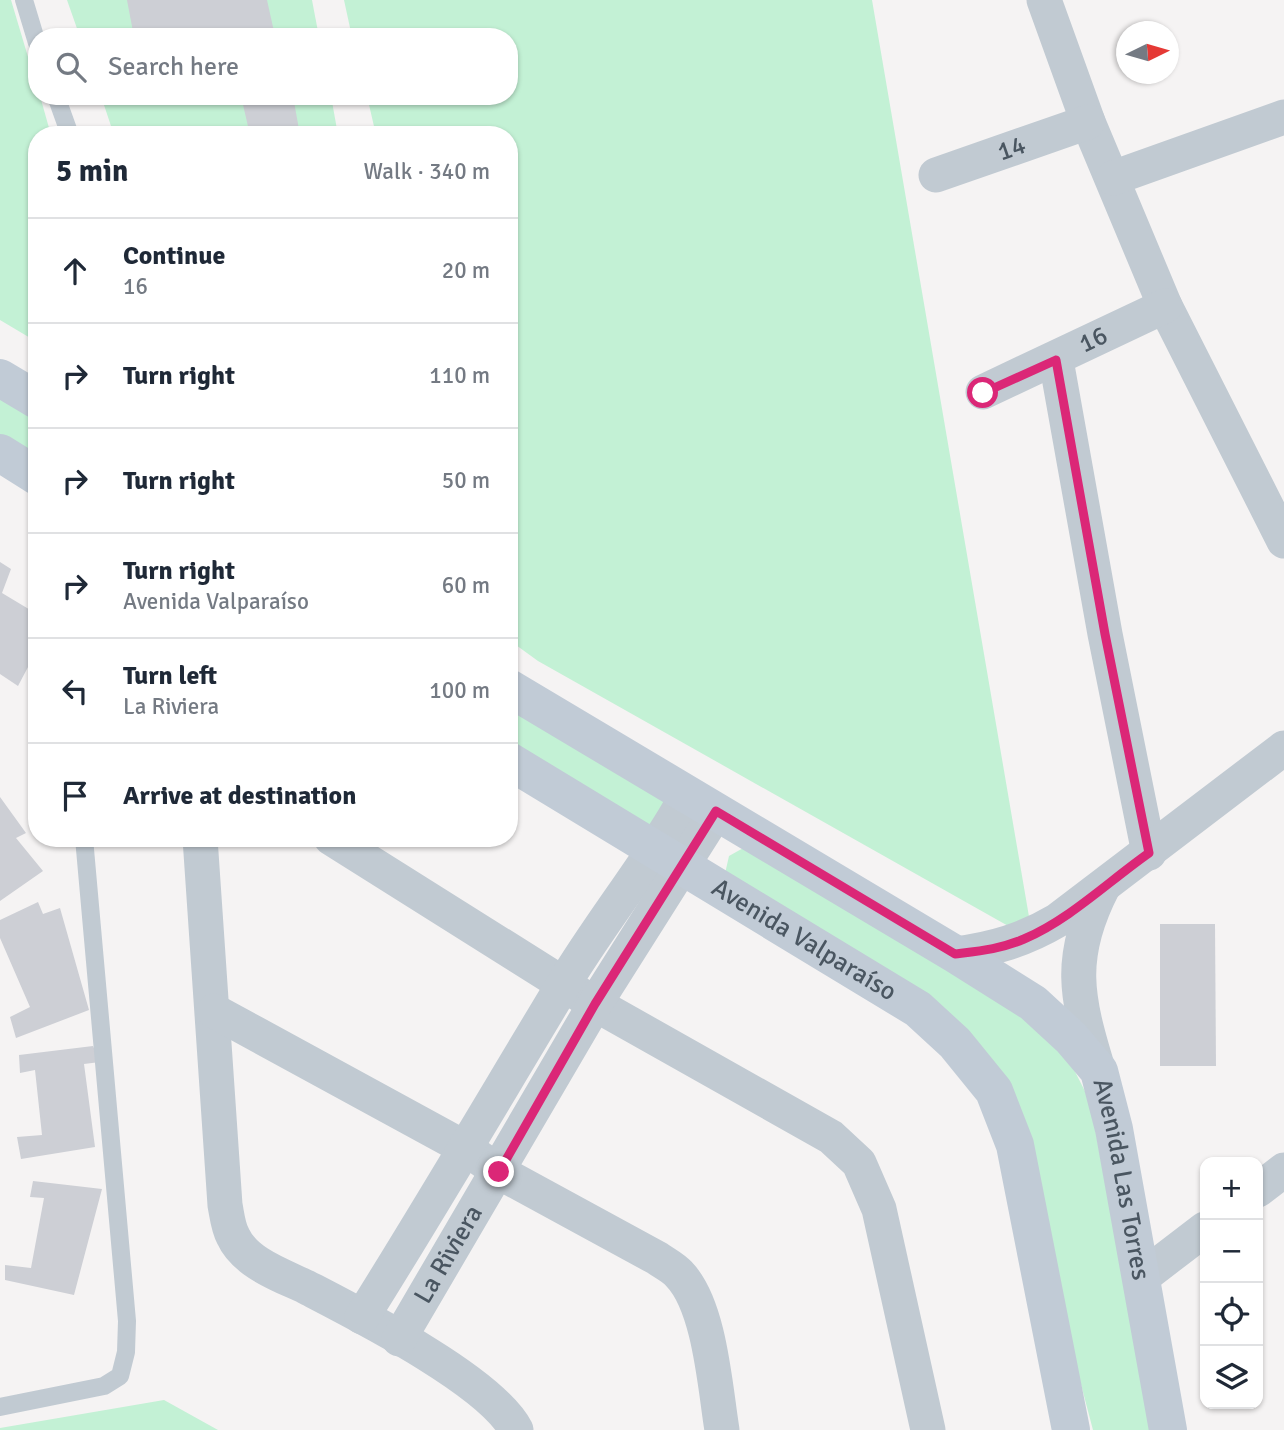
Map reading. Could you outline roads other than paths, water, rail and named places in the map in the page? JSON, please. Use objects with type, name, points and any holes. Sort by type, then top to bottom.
[{"type":"main road","points":[[0,378],[28,395]]},
{"type":"main road","points":[[518,692],[955,954]]},
{"type":"main road","name":"Avenida Valparaíso","points":[[518,767],[918,1009],[955,1043],[994,1091],[1016,1145],[1071,1430]]},
{"type":"main road","name":"Avenida Las Torres","points":[[955,954],[1033,1003],[1071,1038],[1099,1071],[1114,1129],[1168,1430]]},
{"type":"street","points":[[1044,0],[1088,122],[1165,306],[1284,541]]},
{"type":"street","points":[[1113,178],[1284,117]]},
{"type":"street","name":"14","points":[[936,175],[1088,122]]},
{"type":"street","name":"16","points":[[983,393],[1165,306]]},
{"type":"street","points":[[1056,360],[1105,634],[1149,853]]},
{"type":"street","points":[[955,954],[993,950],[1025,939],[1058,920],[1284,748]]},
{"type":"street","name":"La Riviera","points":[[399,1339],[595,1004],[669,859],[702,803]]},
{"type":"street","points":[[201,847],[214,1011],[225,1205],[233,1237],[253,1260],[362,1317],[488,1394],[510,1417],[516,1430]]},
{"type":"street","points":[[345,847],[595,1004],[831,1137],[859,1163],[879,1209],[928,1430]]},
{"type":"street","name":"La Riviera","points":[[362,1317],[467,1149],[564,983],[669,859]]},
{"type":"street","points":[[1099,1071],[1081,1012],[1078,960],[1086,921],[1104,884]]},
{"type":"street","points":[[214,1011],[467,1149],[499,1172],[657,1258],[680,1275],[696,1302],[704,1327],[723,1430]]},
{"type":"street","points":[[1263,1186],[1284,1170]]},
{"type":"street","points":[[1141,1278],[1200,1233]]},
{"type":"lane","points":[[24,0],[32,28]]},
{"type":"lane","points":[[59,105],[67,126]]},
{"type":"lane","points":[[0,1407],[104,1386],[120,1376],[126,1352],[127,1321],[85,847]]}]
